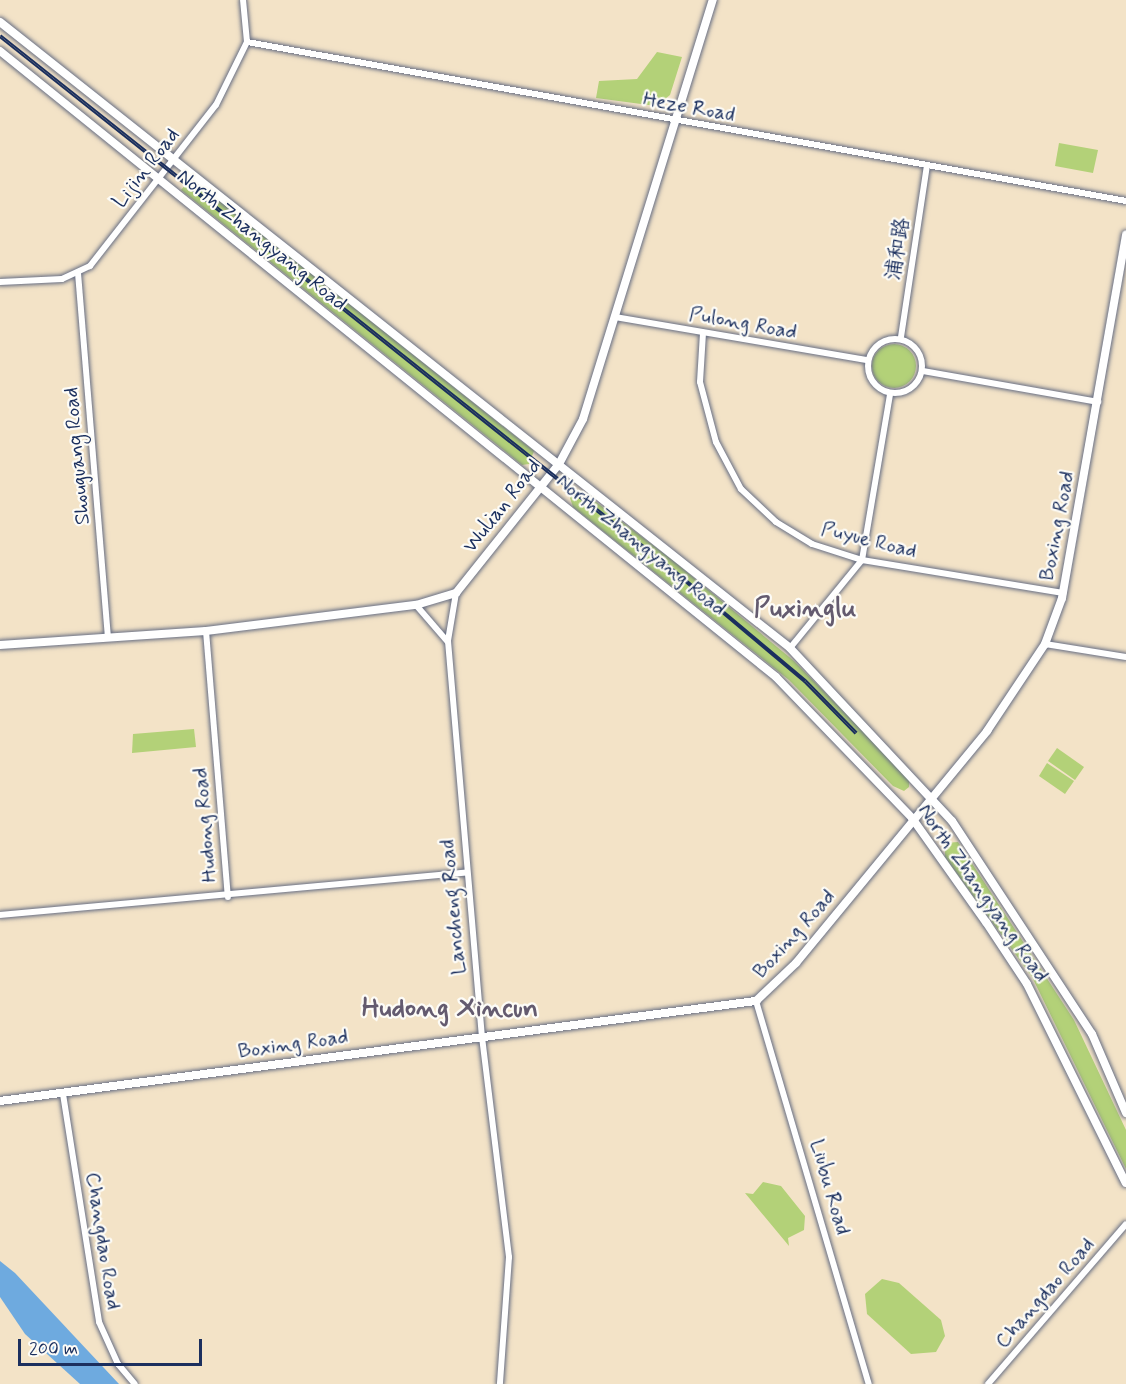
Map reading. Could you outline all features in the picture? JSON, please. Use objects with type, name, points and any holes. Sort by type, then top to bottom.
[{"type":"main road","name":"North Zhangyang Road","points":[[0,22],[176,158],[790,648],[931,796],[1092,1034],[1126,1113]]},
{"type":"main road","name":"North Zhangyang Road","points":[[0,51],[776,677],[912,818],[1027,984],[1126,1184]]},
{"type":"street","points":[[243,0],[247,42]]},
{"type":"street","name":"Wulian Road","points":[[456,593],[559,464],[583,419],[713,0]]},
{"type":"street","name":"Heze Road","points":[[247,42],[676,122],[1126,201]]},
{"type":"street","name":"Lijin Road","points":[[78,273],[159,180],[216,105],[247,42]]},
{"type":"street","name":"浦和路","points":[[901,337],[927,166]]},
{"type":"street","name":"Boxing Road","points":[[0,1101],[756,1001],[796,963],[912,818],[987,731],[1046,644],[1063,593],[1126,235]]},
{"type":"street","points":[[0,282],[78,273]]},
{"type":"street","name":"Shouguang Road","points":[[78,273],[108,637]]},
{"type":"street","name":"Pulong Road","points":[[615,317],[866,360]]},
{"type":"street","name":"Puyue Road","points":[[703,333],[705,409],[741,489],[776,522],[812,544],[862,560],[1063,593]]},
{"type":"street","points":[[790,648],[862,560],[890,395],[866,360],[870,352],[901,337],[914,349],[923,371]]},
{"type":"street","points":[[923,371],[1098,402]]},
{"type":"street","points":[[890,395],[913,384],[923,371]]},
{"type":"street","points":[[0,645],[206,631],[416,605],[456,593]]},
{"type":"street","name":"Lancheng Road","points":[[456,593],[448,641],[466,873],[482,1037],[509,1257],[500,1384]]},
{"type":"street","points":[[416,605],[448,641]]},
{"type":"street","name":"Hudong Road","points":[[0,915],[228,897],[206,631]]},
{"type":"street","points":[[1046,644],[1126,657]]},
{"type":"street","points":[[228,897],[466,873]]},
{"type":"street","name":"Liubu Road","points":[[756,1001],[869,1384]]},
{"type":"street","name":"Changdao Road","points":[[63,1094],[99,1322],[118,1364],[135,1384]]},
{"type":"street","name":"Changdao Road","points":[[988,1384],[1126,1224]]},
{"type":"green space","points":[[657,52],[682,57],[670,95],[656,106],[596,98],[599,81],[637,79]]},
{"type":"green space","points":[[1059,143],[1098,150],[1093,173],[1055,166]]},
{"type":"green space","points":[[191,178],[534,451],[529,464],[522,465],[181,190]]},
{"type":"green space","points":[[894,344],[903,345],[910,350],[915,357],[915,375],[910,382],[903,387],[894,388],[885,387],[878,382],[873,375],[872,366],[873,357],[878,350],[885,345]]},
{"type":"green space","points":[[575,492],[583,492],[671,559],[794,661],[909,778],[909,787],[904,791],[893,786],[789,680],[573,507],[570,498]]},
{"type":"green space","points":[[194,729],[196,747],[132,753],[133,734]]},
{"type":"green space","points":[[1057,748],[1084,767],[1075,780],[1048,761]]},
{"type":"green space","points":[[1047,763],[1074,781],[1065,794],[1039,776]]},
{"type":"green space","points":[[958,842],[1074,1020],[1126,1130],[1126,1169],[1032,977],[945,857],[945,843]]},
{"type":"green space","points":[[763,1182],[781,1186],[805,1216],[804,1230],[788,1238],[789,1246],[745,1193],[753,1194]]},
{"type":"green space","points":[[882,1279],[899,1283],[941,1320],[945,1336],[936,1352],[911,1354],[867,1314],[865,1294]]},
{"type":"water","points":[[0,1261],[15,1273],[119,1384],[80,1384],[25,1334],[0,1297]]},
{"type":"railway","points":[[0,36],[681,577],[805,681],[856,733]]},
{"type":"district","name":"Puxinglu","points":[[805,609]]},
{"type":"district","name":"Hudong Xincun","points":[[450,1009]]}]
